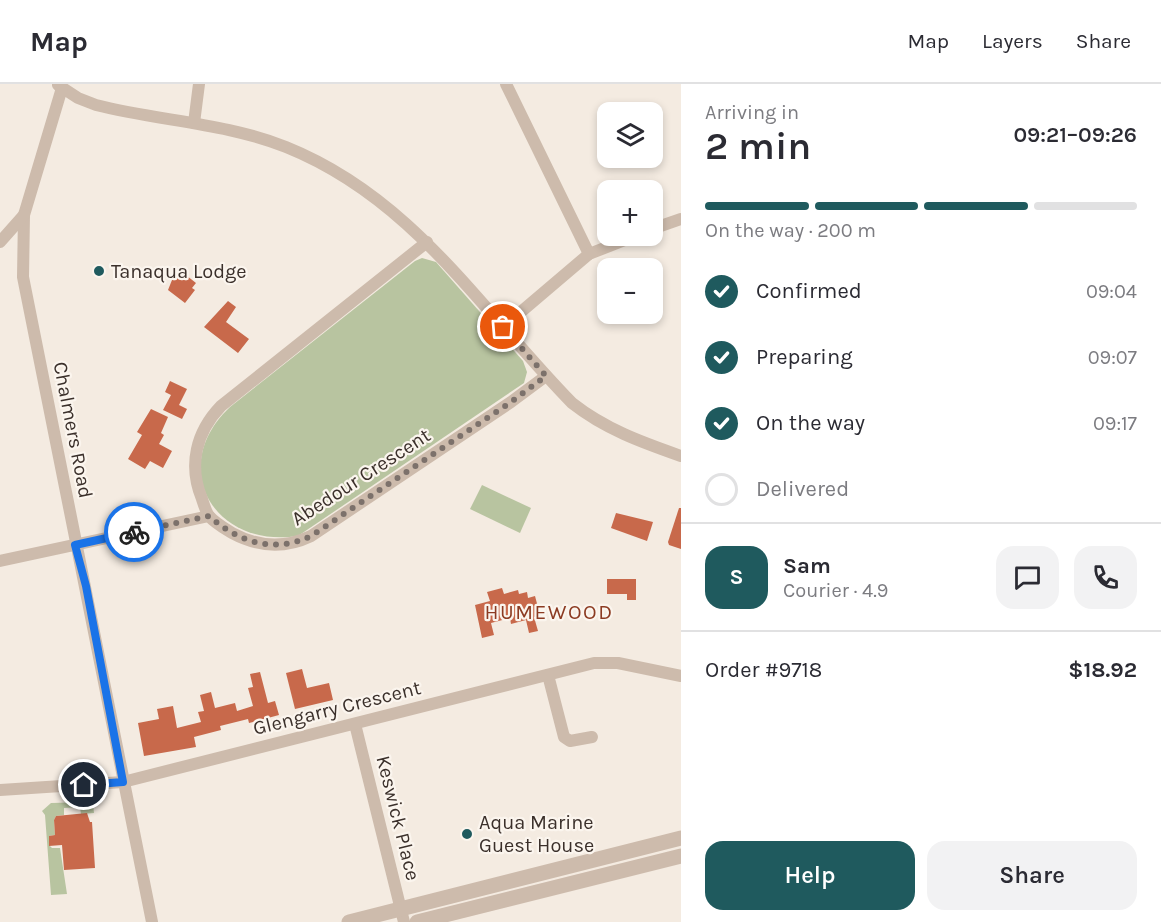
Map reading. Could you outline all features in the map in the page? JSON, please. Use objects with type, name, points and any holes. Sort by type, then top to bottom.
[{"type":"street","points":[[194,123],[199,84]]},
{"type":"street","points":[[506,84],[589,254]]},
{"type":"street","points":[[59,86],[96,105],[244,133],[317,161],[363,188],[427,242],[572,403],[606,427],[681,456]]},
{"type":"street","name":"Chalmers Road","points":[[59,86],[24,215],[23,277],[152,922]]},
{"type":"street","points":[[0,242],[24,215]]},
{"type":"street","points":[[663,225],[681,219]]},
{"type":"street","points":[[0,561],[209,516],[199,491],[195,462],[197,444],[211,417],[427,242]]},
{"type":"street","points":[[503,327],[589,254],[609,246]]},
{"type":"street","name":"Abedour Crescent","points":[[209,516],[221,527],[249,542],[272,546],[297,543],[311,536],[453,441],[546,376]]},
{"type":"street","name":"Glengarry Crescent","points":[[0,789],[123,782],[594,663],[681,676]]},
{"type":"street","points":[[548,675],[564,737],[570,741],[592,737]]},
{"type":"street","name":"Keswick Place","points":[[355,724],[402,916]]},
{"type":"street","points":[[349,922],[402,916],[681,838]]},
{"type":"street","points":[[417,922],[681,856]]},
{"type":"green space","points":[[422,258],[436,262],[523,361],[527,372],[524,383],[298,536],[268,537],[243,530],[223,517],[208,499],[201,478],[202,454],[211,430],[230,407],[415,261]]},
{"type":"green space","points":[[482,485],[531,508],[520,533],[470,509]]},
{"type":"green space","points":[[89,802],[93,804],[94,813],[81,814],[80,807],[64,808],[64,815],[56,816],[54,820],[55,835],[49,836],[49,845],[52,848],[60,848],[67,894],[51,895],[45,815],[42,811],[51,803]]},
{"type":"building","points":[[182,272],[196,283],[192,288],[195,290],[185,303],[168,290],[174,275],[178,277]]},
{"type":"building","points":[[228,301],[236,307],[226,322],[249,339],[238,353],[204,327]]},
{"type":"building","points":[[170,381],[187,389],[179,405],[187,409],[182,419],[163,410],[171,395],[165,392]]},
{"type":"building","points":[[151,409],[168,417],[161,433],[164,435],[159,444],[172,451],[163,468],[150,461],[145,469],[128,459],[142,435],[137,432]]},
{"type":"building","points":[[679,508],[681,508],[681,549],[669,545],[668,542]]},
{"type":"building","points":[[616,513],[653,522],[647,541],[611,528]]},
{"type":"building","points":[[607,579],[636,579],[636,600],[627,600],[627,594],[607,594]]},
{"type":"building","points":[[502,588],[504,594],[518,590],[519,594],[527,592],[528,598],[535,596],[540,615],[534,617],[538,631],[529,633],[526,620],[511,624],[510,618],[491,623],[494,635],[482,638],[475,605],[490,601],[487,592]]},
{"type":"building","points":[[302,669],[307,688],[329,683],[333,700],[295,709],[286,673]]},
{"type":"building","points":[[260,672],[268,703],[275,701],[279,715],[249,723],[248,719],[220,726],[221,730],[194,737],[196,747],[144,756],[138,723],[159,719],[157,709],[173,706],[177,728],[201,722],[198,712],[204,711],[200,695],[211,692],[215,708],[235,703],[237,711],[253,706],[248,688],[253,687],[250,674]]},
{"type":"building","points":[[87,813],[92,822],[95,868],[64,870],[62,845],[49,846],[49,836],[55,835],[54,820],[56,816]]},
{"type":"way so far","points":[[134,532],[209,516],[221,527],[249,542],[272,546],[297,543],[311,536],[546,376],[503,327]]},
{"type":"place","name":"Tanaqua Lodge","points":[[99,271]]},
{"type":"place","name":"Aqua Marine Guest House","points":[[467,834]]},
{"type":"district","name":"HUMEWOOD","points":[[549,612]]},
{"type":"route","points":[[84,785],[123,782],[86,586],[75,545],[134,532]]}]
